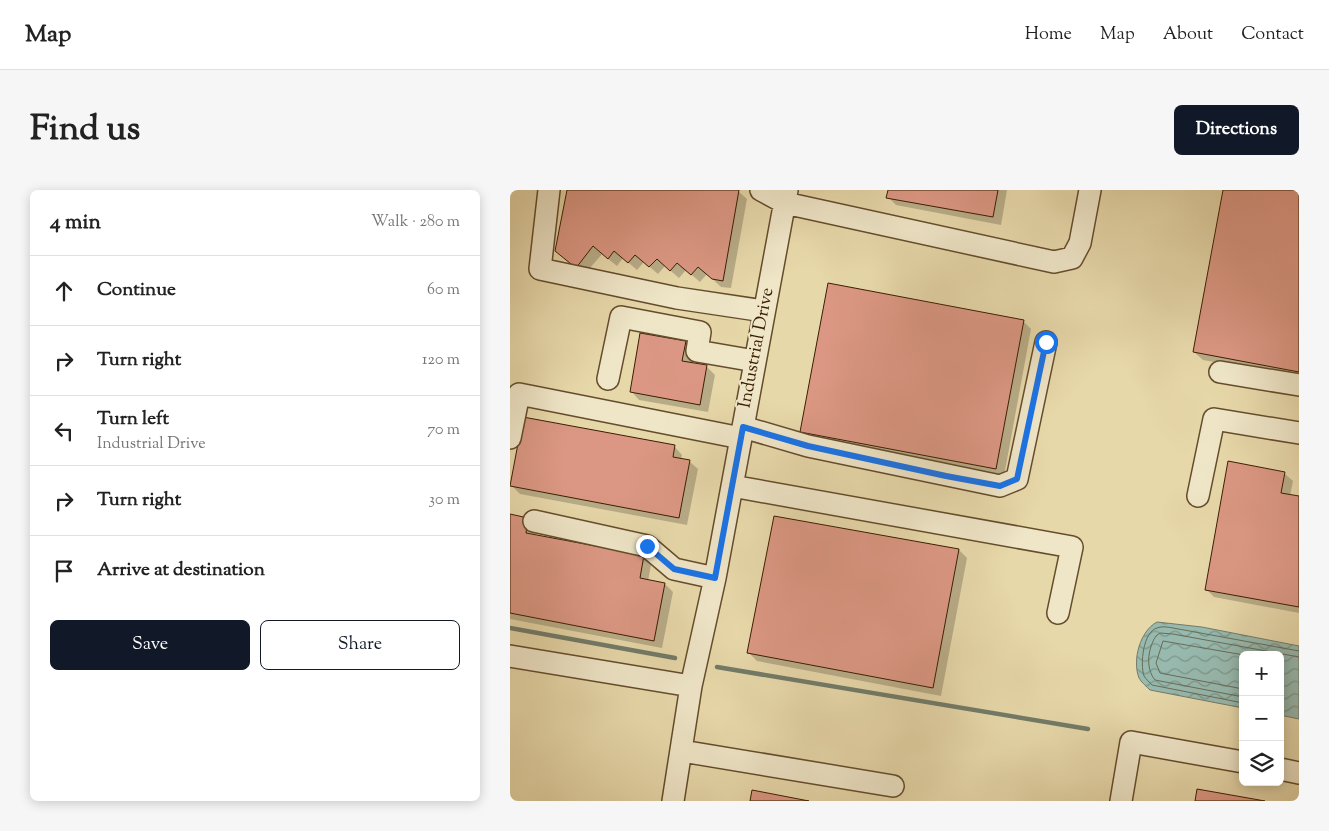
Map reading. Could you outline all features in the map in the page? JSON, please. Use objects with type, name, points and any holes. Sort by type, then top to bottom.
[{"type":"street","points":[[549,190],[540,269],[677,298],[764,311]]},
{"type":"street","points":[[761,190],[1054,262],[1072,258],[1080,243],[1090,190]]},
{"type":"street","name":"Industrial Drive","points":[[673,801],[691,686],[715,578],[786,197]]},
{"type":"street","points":[[608,380],[620,317],[700,332],[697,351],[755,361]]},
{"type":"street","points":[[510,438],[519,394],[742,432],[1000,486],[1017,479],[1046,342]]},
{"type":"street","points":[[1220,372],[1299,385]]},
{"type":"street","points":[[1198,496],[1214,419],[1299,433]]},
{"type":"street","points":[[732,486],[1072,547],[1058,613]]},
{"type":"street","points":[[534,521],[647,546],[674,569],[715,578]]},
{"type":"street","points":[[510,656],[691,686]]},
{"type":"street","points":[[1121,801],[1132,742],[1239,761]]},
{"type":"street","points":[[682,751],[893,786]]},
{"type":"street","points":[[1284,770],[1299,773]]},
{"type":"water","points":[[1157,622],[1202,627],[1299,646],[1299,719],[1284,716],[1284,651],[1239,651],[1239,707],[1150,690],[1139,678],[1136,663],[1142,639],[1151,626]]},
{"type":"building","points":[[567,190],[739,190],[723,281],[712,279],[698,267],[691,275],[677,263],[670,271],[657,259],[649,267],[635,255],[628,263],[614,251],[608,259],[593,246],[576,268],[555,251]]},
{"type":"building","points":[[888,190],[998,190],[993,217],[886,198]]},
{"type":"building","points":[[1223,190],[1299,190],[1299,372],[1193,352]]},
{"type":"building","points":[[828,283],[1024,320],[996,469],[800,432]]},
{"type":"building","points":[[640,333],[686,341],[682,361],[707,365],[700,405],[630,392]]},
{"type":"building","points":[[523,417],[675,445],[673,457],[690,460],[679,518],[510,486]]},
{"type":"building","points":[[1228,461],[1285,472],[1281,493],[1299,496],[1299,607],[1205,590]]},
{"type":"building","points":[[510,514],[528,518],[526,533],[644,555],[640,578],[665,583],[654,641],[510,613]]},
{"type":"building","points":[[774,516],[959,549],[933,688],[747,653]]},
{"type":"building","points":[[1197,789],[1265,801],[1195,801]]},
{"type":"building","points":[[752,790],[809,801],[750,801]]},
{"type":"waterway","points":[[510,628],[675,658]]},
{"type":"waterway","points":[[717,667],[1088,729]]},
{"type":"route","points":[[647,546],[674,569],[715,578],[743,427],[808,446],[946,476],[1000,486],[1017,479],[1046,342]]}]
